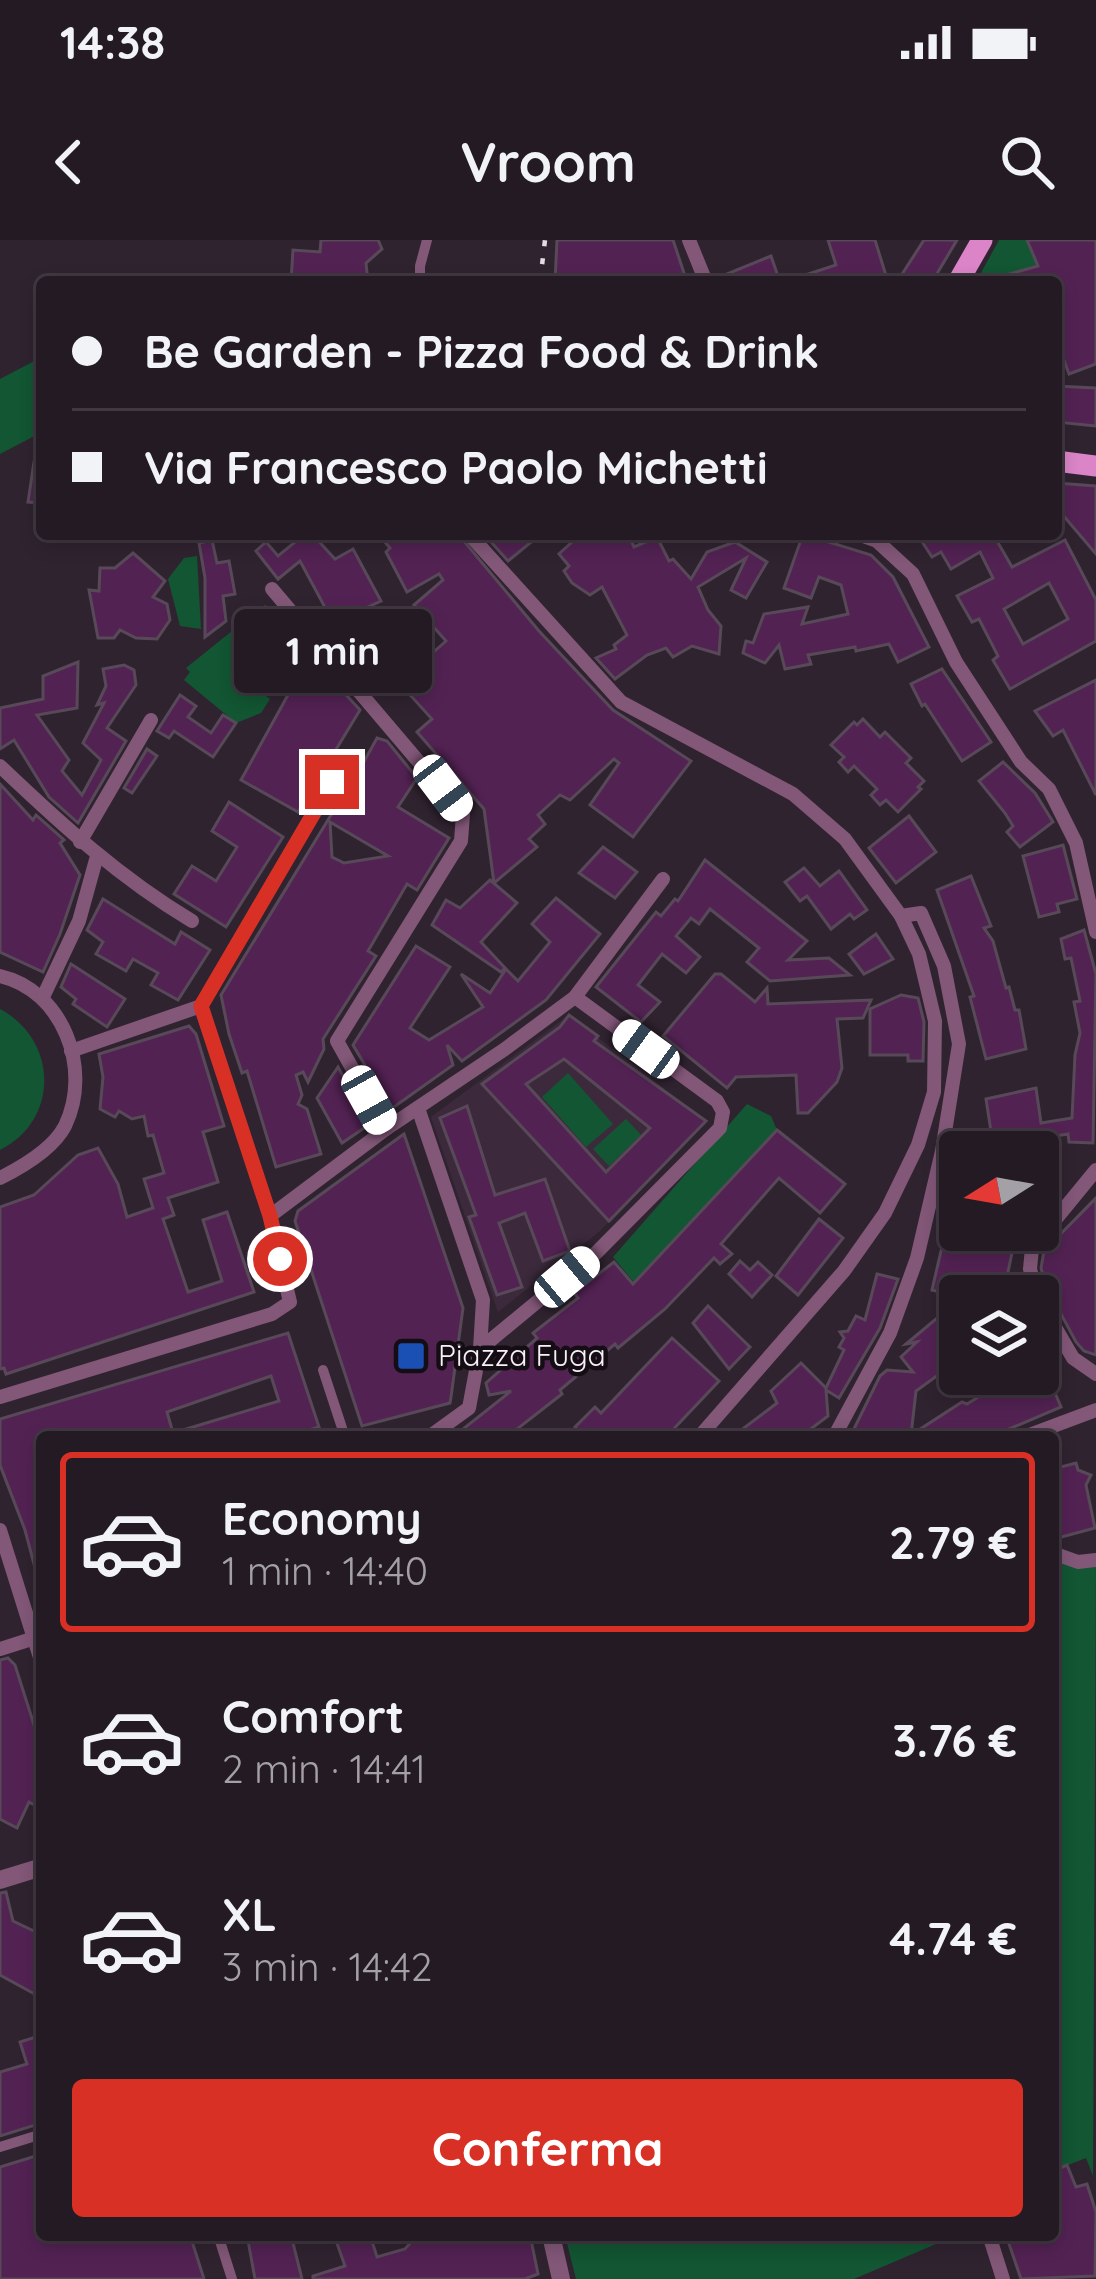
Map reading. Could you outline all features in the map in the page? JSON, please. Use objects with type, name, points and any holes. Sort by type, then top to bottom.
[{"type":"main road","points":[[961,276],[982,240]]},
{"type":"main road","points":[[1062,462],[1096,466]]},
{"type":"street","points":[[420,276],[427,240]]},
{"type":"street","points":[[689,240],[704,276]]},
{"type":"street","points":[[474,540],[621,702],[793,794],[844,839],[902,916],[919,954],[935,1021],[934,1092],[918,1145],[884,1213],[844,1271],[705,1431]]},
{"type":"street","points":[[872,540],[913,574],[956,662],[1021,762],[1049,789],[1076,843],[1096,932]]},
{"type":"street","points":[[272,589],[463,814],[460,841],[337,1041],[386,1129]]},
{"type":"street","points":[[80,842],[151,720]]},
{"type":"street","points":[[0,766],[80,842],[140,890],[192,921]]},
{"type":"street","points":[[71,1051],[201,1006],[332,782]]},
{"type":"street","points":[[43,997],[79,921],[98,856]]},
{"type":"street","points":[[270,1216],[574,997],[663,879]]},
{"type":"street","points":[[837,1431],[890,1334],[917,1258],[942,1151],[959,1044],[944,966],[921,913],[902,916]]},
{"type":"street","points":[[0,976],[22,981],[62,1021],[74,1087],[64,1127],[29,1163],[0,1178]]},
{"type":"street","points":[[480,1349],[596,1253],[720,1128],[723,1112],[717,1101],[574,997]]},
{"type":"street","points":[[0,1397],[272,1314],[290,1302],[270,1216],[201,1006]]},
{"type":"street","points":[[418,1108],[483,1300],[469,1408],[437,1431]]},
{"type":"street","points":[[1032,1275],[1032,1248],[1096,1170]]},
{"type":"street","points":[[1059,1334],[1083,1369],[1096,1374]]},
{"type":"street","points":[[326,1370],[343,1431]]},
{"type":"street","points":[[1040,1431],[1096,1410]]},
{"type":"street","points":[[0,1530],[36,1631]]},
{"type":"street","points":[[1059,1555],[1078,1562],[1096,1560]]},
{"type":"street","points":[[0,1648],[36,1638]]},
{"type":"street","points":[[0,1880],[36,1869]]},
{"type":"street","points":[[0,2147],[36,2136]]},
{"type":"street","points":[[220,2241],[232,2279]]},
{"type":"street","points":[[552,2241],[561,2279]]},
{"type":"street","points":[[991,2241],[1004,2279]]},
{"type":"shaded area","points":[[569,1015],[706,1121],[600,1231],[498,1312],[431,1117]]},
{"type":"green space","points":[[999,240],[1029,240],[1040,270],[979,276]]},
{"type":"green space","points":[[36,360],[36,435],[0,454],[0,379]]},
{"type":"green space","points":[[197,556],[201,629],[180,626],[168,579],[184,558]]},
{"type":"green space","points":[[232,631],[280,673],[261,713],[236,723],[184,680],[190,672],[186,668]]},
{"type":"green space","points":[[0,1009],[33,1040],[44,1080],[33,1120],[20,1137],[0,1150]]},
{"type":"green space","points":[[568,1073],[613,1124],[586,1147],[542,1097]]},
{"type":"green space","points":[[747,1104],[771,1116],[777,1130],[644,1272],[674,1300],[660,1314],[613,1257]]},
{"type":"green space","points":[[626,1119],[641,1135],[609,1166],[593,1149]]},
{"type":"green space","points":[[1059,1563],[1096,1566],[1093,2176],[1086,2158],[1059,2169]]},
{"type":"green space","points":[[566,2241],[943,2241],[854,2279],[576,2279]]},
{"type":"building","points":[[321,240],[378,240],[382,249],[366,263],[367,276],[291,276],[293,250],[320,252]]},
{"type":"building","points":[[557,240],[673,240],[685,276],[555,276]]},
{"type":"building","points":[[828,240],[875,240],[886,276],[802,276],[836,265]]},
{"type":"building","points":[[924,240],[957,240],[936,276],[901,276]]},
{"type":"building","points":[[1027,240],[1096,240],[1096,364],[1069,374],[1062,355],[1062,276],[1002,276],[1038,266]]},
{"type":"building","points":[[771,256],[778,276],[722,276]]},
{"type":"building","points":[[1062,386],[1096,388],[1096,426],[1062,423]]},
{"type":"building","points":[[34,462],[36,462],[36,503],[28,502]]},
{"type":"building","points":[[1062,483],[1096,486],[1096,554],[1062,514]]},
{"type":"building","points":[[212,540],[217,563],[229,561],[235,594],[223,596],[226,621],[205,637],[205,578],[199,543]]},
{"type":"building","points":[[298,540],[318,540],[335,559],[353,549],[381,601],[349,623],[346,618],[334,624],[300,561],[278,579],[256,551],[266,542],[278,556]]},
{"type":"building","points":[[383,540],[463,540],[613,710],[691,761],[633,837],[590,805],[619,763],[614,759],[570,800],[560,795],[538,815],[545,824],[529,839],[537,847],[494,883],[484,809],[417,732],[432,719],[392,675],[376,689],[348,661],[390,626],[419,665],[446,641],[414,605],[443,580],[439,574],[407,592],[386,552],[390,548]]},
{"type":"building","points":[[489,540],[534,540],[508,561]]},
{"type":"building","points":[[631,540],[634,547],[658,540],[669,561],[673,559],[691,579],[707,552],[735,542],[767,562],[746,598],[731,590],[746,558],[698,587],[721,626],[719,654],[692,646],[673,657],[666,648],[647,655],[615,679],[596,658],[616,649],[614,645],[627,635],[602,587],[590,595],[564,571],[569,566],[559,554],[572,542]]},
{"type":"building","points":[[801,540],[822,540],[871,555],[893,577],[929,647],[898,662],[889,644],[856,651],[855,647],[808,655],[811,664],[785,669],[779,645],[765,663],[743,653],[746,641],[753,643],[764,614],[808,607],[802,624],[848,614],[841,585],[819,577],[811,598],[784,588]]},
{"type":"building","points":[[921,540],[996,540],[1012,567],[1065,540],[1096,600],[1096,641],[1010,689],[993,660],[998,656],[979,619],[972,622],[957,596],[993,578],[980,552],[951,569],[941,552],[932,557]],"holes":[[[1049,583],[1068,619],[1023,644],[1004,609]]]},
{"type":"building","points":[[133,553],[165,581],[153,597],[167,604],[170,620],[157,639],[136,638],[120,630],[114,638],[98,638],[89,590],[99,591],[100,568],[115,568]]},
{"type":"building","points":[[265,607],[278,621],[282,618],[290,628],[287,631],[360,710],[298,812],[241,780],[299,675],[269,647],[262,654],[253,645],[258,640],[244,625]]},
{"type":"building","points":[[78,662],[77,708],[37,715],[69,760],[62,771],[82,795],[101,760],[83,743],[104,703],[97,705],[106,686],[103,669],[124,665],[134,670],[136,685],[107,728],[126,741],[78,823],[49,797],[14,740],[0,749],[0,708],[43,699],[43,676]]},
{"type":"building","points":[[942,669],[991,742],[962,761],[911,684]]},
{"type":"building","points":[[1096,680],[1096,795],[1063,730],[1053,736],[1035,711]]},
{"type":"building","points":[[180,695],[196,706],[188,717],[211,733],[223,715],[236,723],[213,757],[174,731],[169,738],[157,731]]},
{"type":"building","points":[[863,719],[880,737],[885,732],[911,758],[906,763],[924,781],[898,812],[886,800],[880,805],[871,795],[877,789],[854,766],[848,772],[839,762],[844,757],[831,745]]},
{"type":"building","points":[[377,738],[387,741],[417,778],[398,807],[449,838],[417,890],[407,884],[368,951],[376,956],[323,1039],[324,1049],[308,1082],[303,1072],[296,1075],[302,1095],[298,1104],[307,1109],[321,1154],[276,1167],[247,1071],[242,1073],[229,1034],[221,995],[342,797],[360,808],[355,778]],"holes":[[[330,822],[388,856],[344,863],[332,857]]]},
{"type":"building","points":[[147,749],[157,756],[132,793],[124,788]]},
{"type":"building","points":[[1003,762],[1035,793],[1053,822],[1020,847],[1007,832],[1013,826],[1005,813],[979,781]]},
{"type":"building","points":[[0,784],[33,820],[36,815],[64,840],[60,843],[80,875],[43,972],[0,952]]},
{"type":"building","points":[[229,802],[283,837],[226,927],[174,894],[192,866],[216,881],[237,847],[212,831]]},
{"type":"building","points":[[909,816],[936,852],[896,883],[869,848]]},
{"type":"building","points":[[1063,845],[1077,899],[1057,904],[1059,912],[1039,917],[1023,856]]},
{"type":"building","points":[[603,847],[637,872],[615,898],[579,873]]},
{"type":"building","points":[[705,860],[807,941],[788,960],[829,958],[850,975],[770,981],[747,962],[759,948],[710,909],[699,924],[691,918],[676,936],[700,957],[686,973],[662,954],[638,985],[660,1002],[641,1022],[596,987],[656,912],[661,916],[678,901]]},
{"type":"building","points":[[804,868],[820,886],[839,871],[867,910],[854,919],[850,914],[831,929],[807,896],[800,901],[785,882]]},
{"type":"building","points":[[971,876],[991,926],[984,928],[993,941],[1015,1010],[1019,1010],[1026,1049],[986,1059],[970,997],[974,996],[937,890]]},
{"type":"building","points":[[490,880],[517,903],[481,942],[505,968],[501,972],[432,925],[446,900],[460,908]]},
{"type":"building","points":[[556,898],[600,934],[546,1000],[462,1061],[447,1045],[453,1065],[391,1109],[353,1045],[416,946],[450,967],[410,1028],[429,1040],[483,1007],[461,974],[490,993],[506,969],[518,981],[550,942],[532,924]]},
{"type":"building","points":[[103,899],[175,944],[181,932],[210,950],[178,1000],[151,985],[158,973],[133,959],[126,971],[96,954],[103,942],[87,930]]},
{"type":"building","points":[[1084,930],[1096,974],[1093,1143],[1069,1142],[1068,1134],[1059,1135],[1059,1131],[991,1131],[986,1099],[1036,1088],[1041,1123],[1072,1118],[1080,1033],[1074,1002],[1080,1001],[1071,958],[1065,959],[1061,939]]},
{"type":"building","points":[[876,934],[893,959],[864,974],[849,954]]},
{"type":"building","points":[[71,964],[125,999],[107,1027],[73,1004],[76,999],[61,987]]},
{"type":"building","points":[[715,974],[755,1002],[767,988],[768,1004],[871,1000],[863,1018],[837,1019],[842,1068],[837,1082],[808,1113],[798,1113],[796,1075],[736,1077],[727,1088],[663,1036]]},
{"type":"building","points":[[901,995],[918,998],[924,1022],[923,1061],[908,1061],[908,1055],[870,1055],[870,1009]]},
{"type":"building","points":[[569,1015],[598,1036],[594,1041],[706,1121],[609,1221],[482,1084],[560,1027]],"holes":[[[564,1059],[650,1128],[606,1172],[526,1084]]]},
{"type":"building","points":[[189,1026],[196,1034],[224,1126],[203,1132],[218,1182],[168,1198],[174,1215],[163,1219],[188,1292],[222,1281],[203,1220],[227,1212],[254,1292],[6,1374],[0,1369],[0,1207],[34,1195],[78,1155],[98,1148],[118,1184],[127,1217],[153,1208],[144,1179],[164,1173],[153,1135],[148,1136],[144,1116],[132,1119],[119,1111],[115,1117],[100,1109],[99,1054]]},
{"type":"building","points":[[338,1067],[370,1124],[342,1143],[317,1098]]},
{"type":"building","points":[[467,1106],[495,1195],[545,1179],[570,1251],[543,1261],[525,1213],[499,1223],[522,1287],[497,1295],[469,1217],[476,1215],[440,1118]]},
{"type":"building","points":[[777,1130],[845,1184],[820,1213],[779,1178],[721,1244],[732,1254],[720,1264],[714,1258],[665,1309],[618,1348],[615,1344],[560,1390],[562,1394],[515,1431],[461,1431],[511,1391],[489,1395],[486,1383],[537,1338],[533,1333],[578,1298],[574,1293],[614,1262],[633,1284]]},
{"type":"building","points":[[404,1134],[463,1308],[451,1397],[450,1403],[362,1426],[295,1221],[298,1211]]},
{"type":"building","points":[[1096,1198],[1096,1355],[1076,1342],[1059,1310],[1059,1275],[1043,1275],[1044,1251],[1059,1251],[1059,1236]]},
{"type":"building","points":[[819,1219],[843,1238],[798,1295],[776,1276]]},
{"type":"building","points":[[941,1251],[1012,1251],[1007,1275],[939,1275],[939,1292],[932,1290]]},
{"type":"building","points":[[740,1261],[750,1270],[758,1262],[772,1275],[752,1297],[729,1274]]},
{"type":"building","points":[[877,1274],[898,1279],[880,1328],[839,1398],[826,1390],[828,1416],[808,1431],[740,1431],[777,1403],[771,1391],[801,1363],[826,1388],[844,1350],[839,1347],[844,1338],[840,1332],[848,1331],[856,1316],[865,1320]]},
{"type":"building","points":[[708,1306],[750,1347],[729,1369],[693,1323]]},
{"type":"building","points":[[939,1316],[939,1374],[916,1391],[911,1431],[853,1431],[880,1376],[887,1370],[913,1372],[901,1357],[917,1342],[906,1344]]},
{"type":"building","points":[[288,1333],[319,1427],[305,1431],[180,1431],[279,1401],[271,1376],[167,1412],[172,1431],[36,1431],[36,1572],[0,1465],[0,1419]]},
{"type":"building","points":[[672,1338],[719,1381],[672,1431],[579,1431],[575,1427],[595,1407],[601,1413]]},
{"type":"building","points":[[981,1395],[1056,1395],[1061,1407],[1004,1431],[917,1431]]},
{"type":"building","points":[[1076,1463],[1078,1470],[1091,1475],[1086,1485],[1095,1528],[1059,1538],[1059,1467]]},
{"type":"building","points":[[8,1658],[15,1665],[36,1731],[36,1806],[29,1802],[17,1828],[0,1819],[0,1660]]},
{"type":"building","points":[[6,1892],[13,1921],[36,1932],[36,1995],[0,1975],[0,1893]]},
{"type":"building","points":[[36,2037],[36,2125],[0,2136],[0,2072],[27,2064],[20,2042]]},
{"type":"building","points":[[36,2156],[36,2241],[192,2241],[204,2279],[0,2279],[0,2167]]},
{"type":"building","points":[[1067,2165],[1076,2187],[1087,2184],[1096,2212],[1095,2276],[1021,2279],[1008,2241],[1059,2241],[1059,2168]]},
{"type":"building","points":[[248,2241],[292,2241],[302,2279],[255,2279]]},
{"type":"building","points":[[336,2241],[372,2241],[377,2257],[405,2249],[412,2241],[531,2241],[538,2274],[525,2279],[313,2279],[345,2266]]},
{"type":"railway","points":[[541,276],[545,240]]},
{"type":"place","name":"Piazza Fuga","points":[[411,1356]]},
{"type":"route","points":[[280,1259],[201,1006],[332,782]]}]
